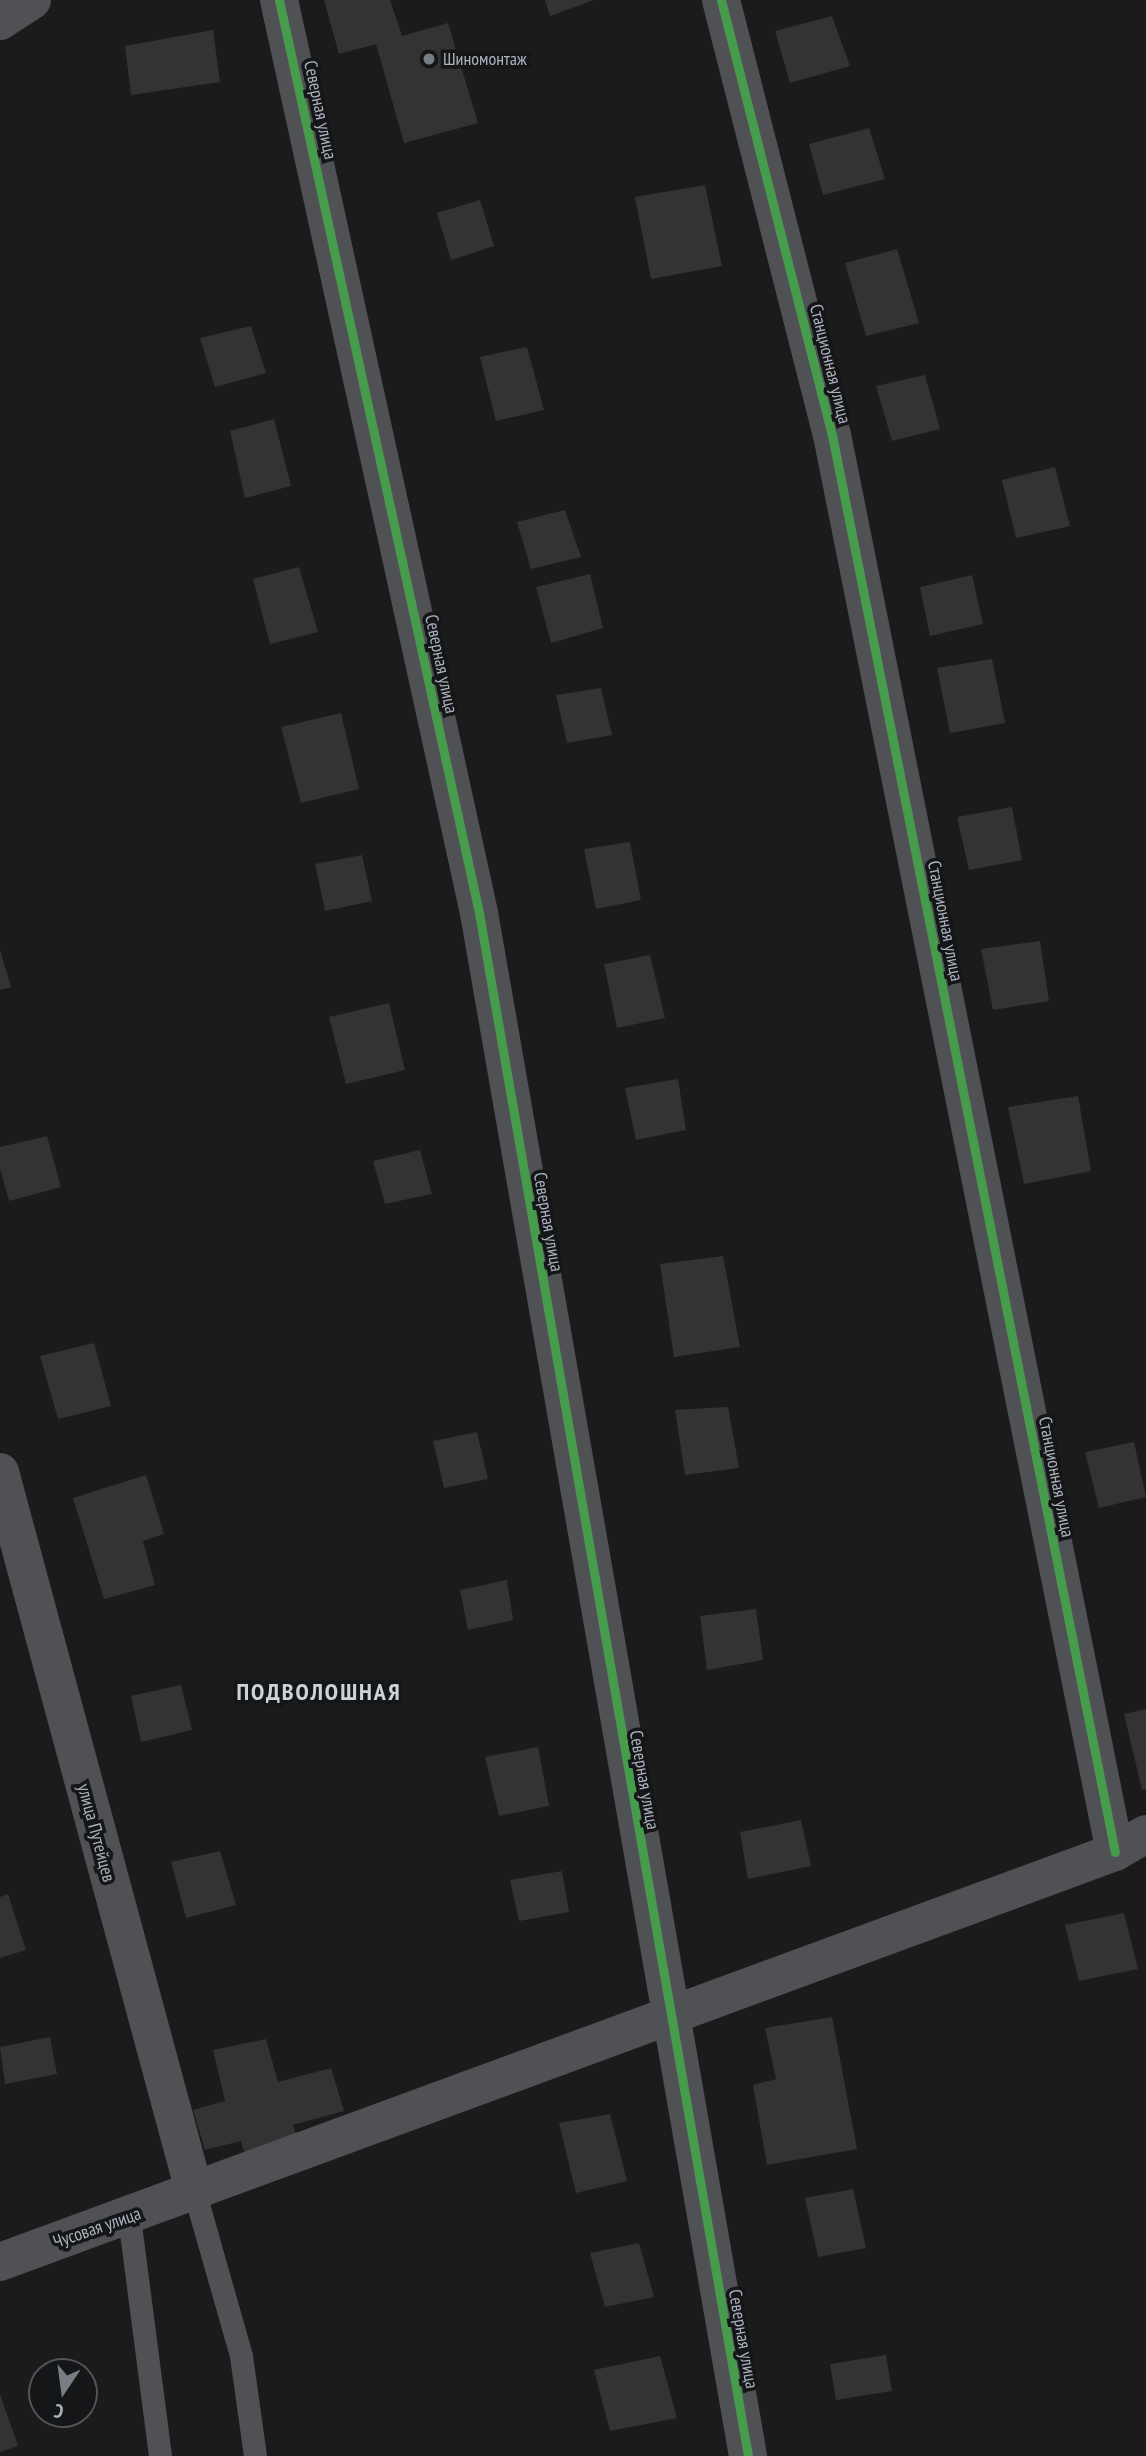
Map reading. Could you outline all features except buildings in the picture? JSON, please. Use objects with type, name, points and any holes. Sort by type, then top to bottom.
[{"type":"street","points":[[0,20],[32,0]]},
{"type":"street","name":"Северная улица","points":[[279,0],[479,913],[748,2456]]},
{"type":"street","name":"Станционная улица","points":[[721,0],[832,435],[1130,1843]]},
{"type":"street","name":"улица Путейцев","points":[[0,1472],[14,1594],[195,2194]]},
{"type":"street","name":"Чусовая улица","points":[[0,2262],[195,2194],[1130,1843]]},
{"type":"lane","points":[[195,2194],[241,2356],[255,2456]]},
{"type":"lane","points":[[129,2217],[160,2456]]},
{"type":"cycle path","points":[[279,0],[479,913],[748,2456]]},
{"type":"cycle path","points":[[721,0],[832,435],[1115,1852]]},
{"type":"place","name":"Шиномонтаж","points":[[429,59]]},
{"type":"district","name":"ПОДВОЛОШНАЯ","points":[[319,1692]]}]
